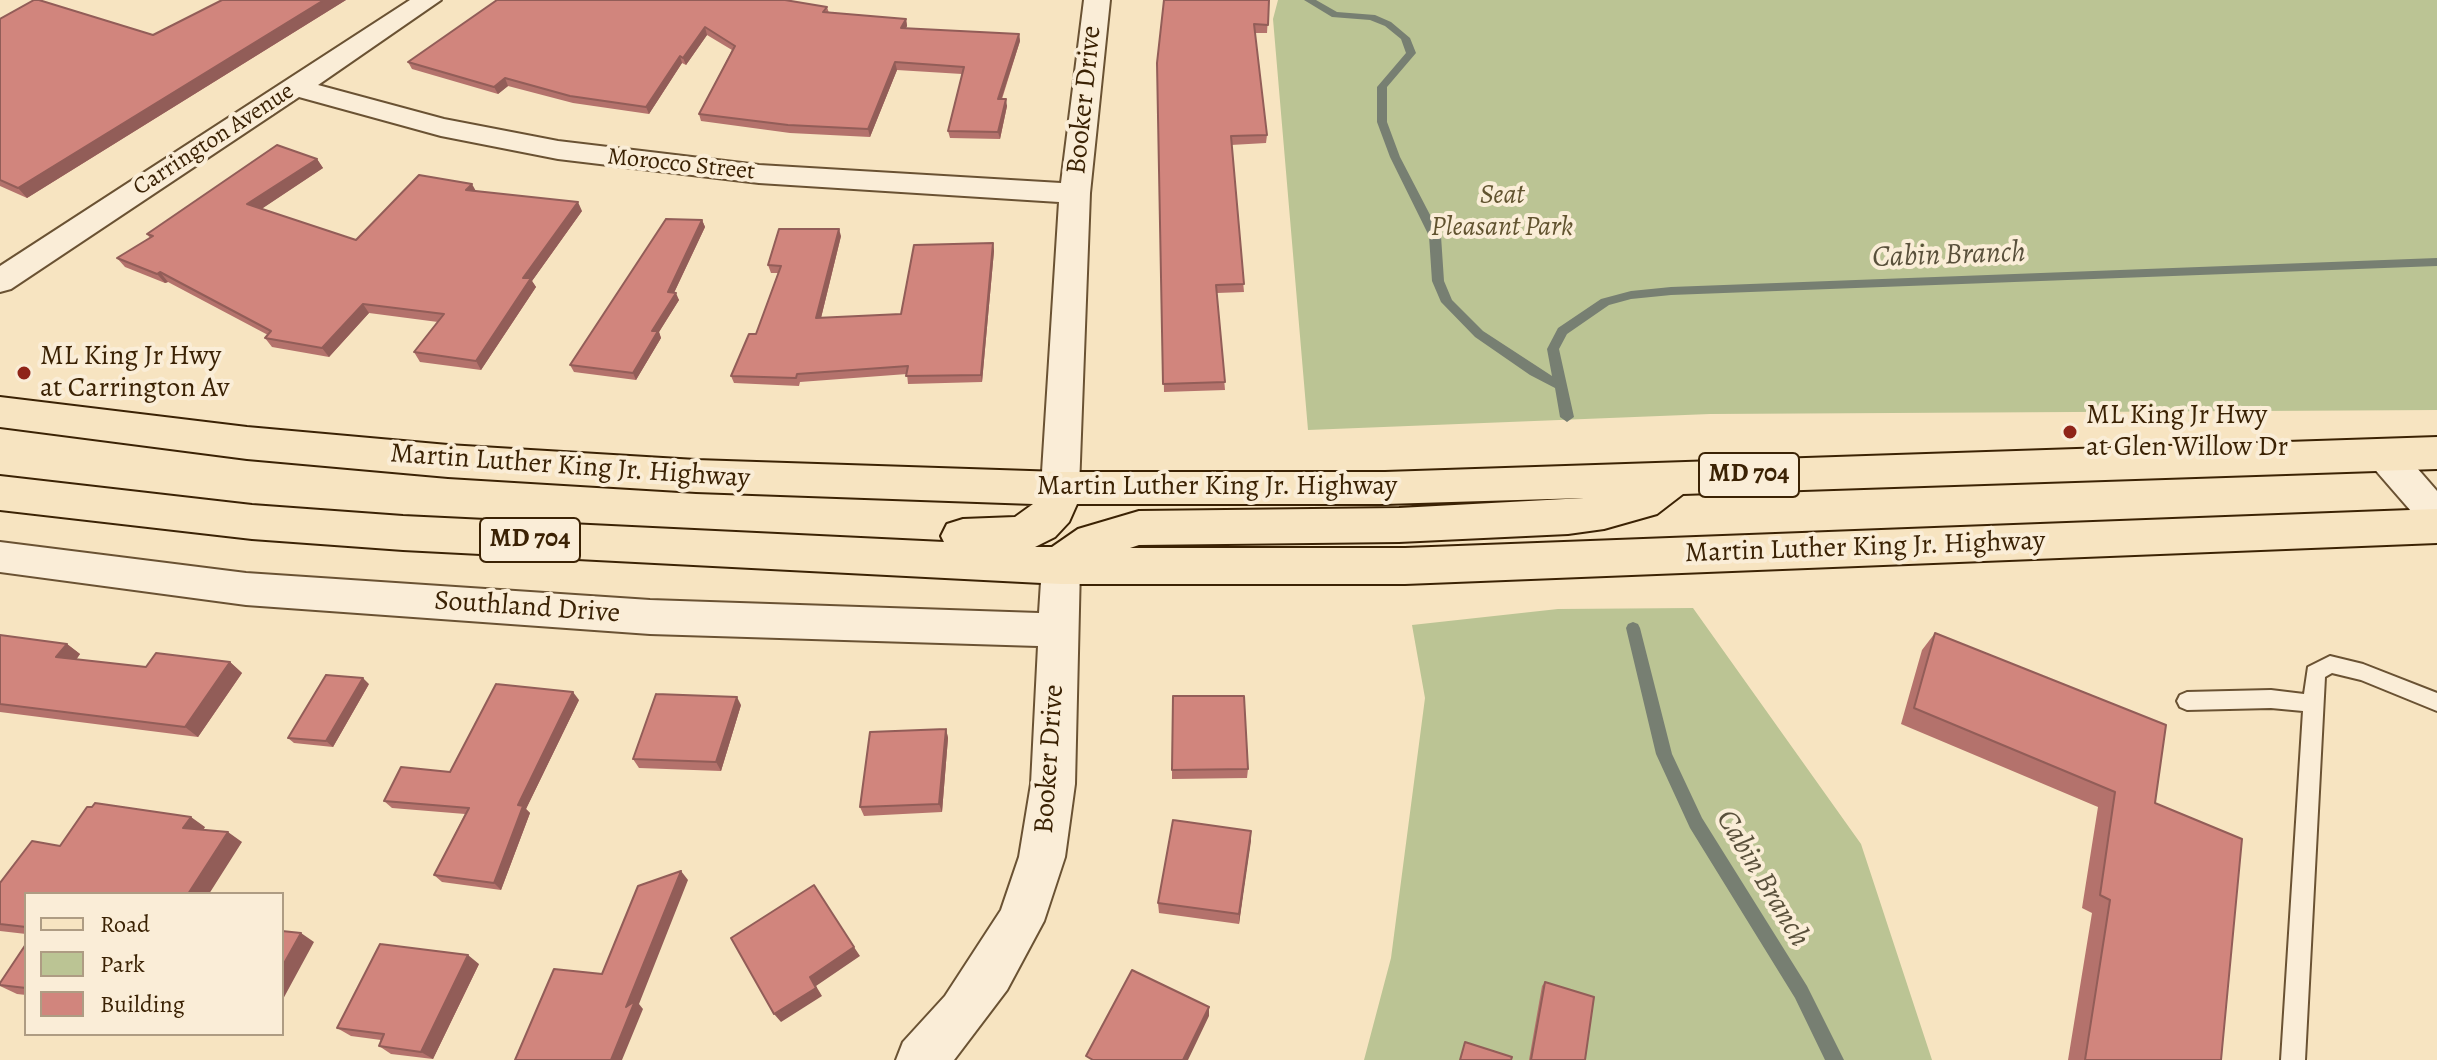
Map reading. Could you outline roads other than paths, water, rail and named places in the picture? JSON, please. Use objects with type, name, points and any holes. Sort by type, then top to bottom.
[{"type":"main road","name":"Martin Luther King Jr. Highway","points":[[0,412],[247,443],[448,461],[711,477],[1060,488],[1385,488],[2437,453]]},
{"type":"main road","points":[[1061,566],[1094,541],[1139,528],[1399,525],[1568,517],[1642,502],[1683,477]]},
{"type":"main road","points":[[538,541],[568,528],[640,522],[973,537],[1020,534],[1039,525],[1054,510],[1060,488]]},
{"type":"main road","name":"Martin Luther King Jr. Highway","points":[[0,493],[252,522],[538,541],[1061,566],[1405,566],[2437,526]]},
{"type":"street","name":"Carrington Avenue","points":[[0,281],[428,0]]},
{"type":"street","name":"Booker Drive","points":[[1060,488],[1060,443],[1087,1]]},
{"type":"street","name":"Morocco Street","points":[[294,87],[441,127],[572,152],[789,176],[1075,193]]},
{"type":"street","points":[[2384,455],[2437,516]]},
{"type":"street","name":"Southland Drive","points":[[0,557],[246,589],[650,617],[1057,630]]},
{"type":"street","name":"Booker Drive","points":[[921,1060],[962,1013],[1021,921],[1042,857],[1053,784],[1061,566]]},
{"type":"lane","points":[[2293,1060],[2315,673],[2330,664],[2363,672],[2437,702]]},
{"type":"lane","points":[[2187,701],[2271,699],[2312,703]]},
{"type":"waterway","points":[[1309,0],[1335,15],[1372,17],[1388,24],[1405,38],[1411,53],[1382,87],[1382,122],[1395,157],[1435,236],[1438,281],[1447,302],[1479,334],[1534,372],[1559,385]]},
{"type":"waterway","name":"Cabin Branch","points":[[1567,417],[1553,349],[1562,331],[1605,302],[1631,295],[2437,262]]},
{"type":"waterway","name":"Cabin Branch","points":[[1633,628],[1664,754],[1696,823],[1801,992],[1835,1060]]},
{"type":"place","name":"ML King Jr Hwy at Carrington Av","points":[[24,373]]},
{"type":"place","name":"ML King Jr Hwy at Glen Willow Dr","points":[[2070,432]]},
{"type":"park label","name":"Seat Pleasant Park","points":[[1502,212]]}]
